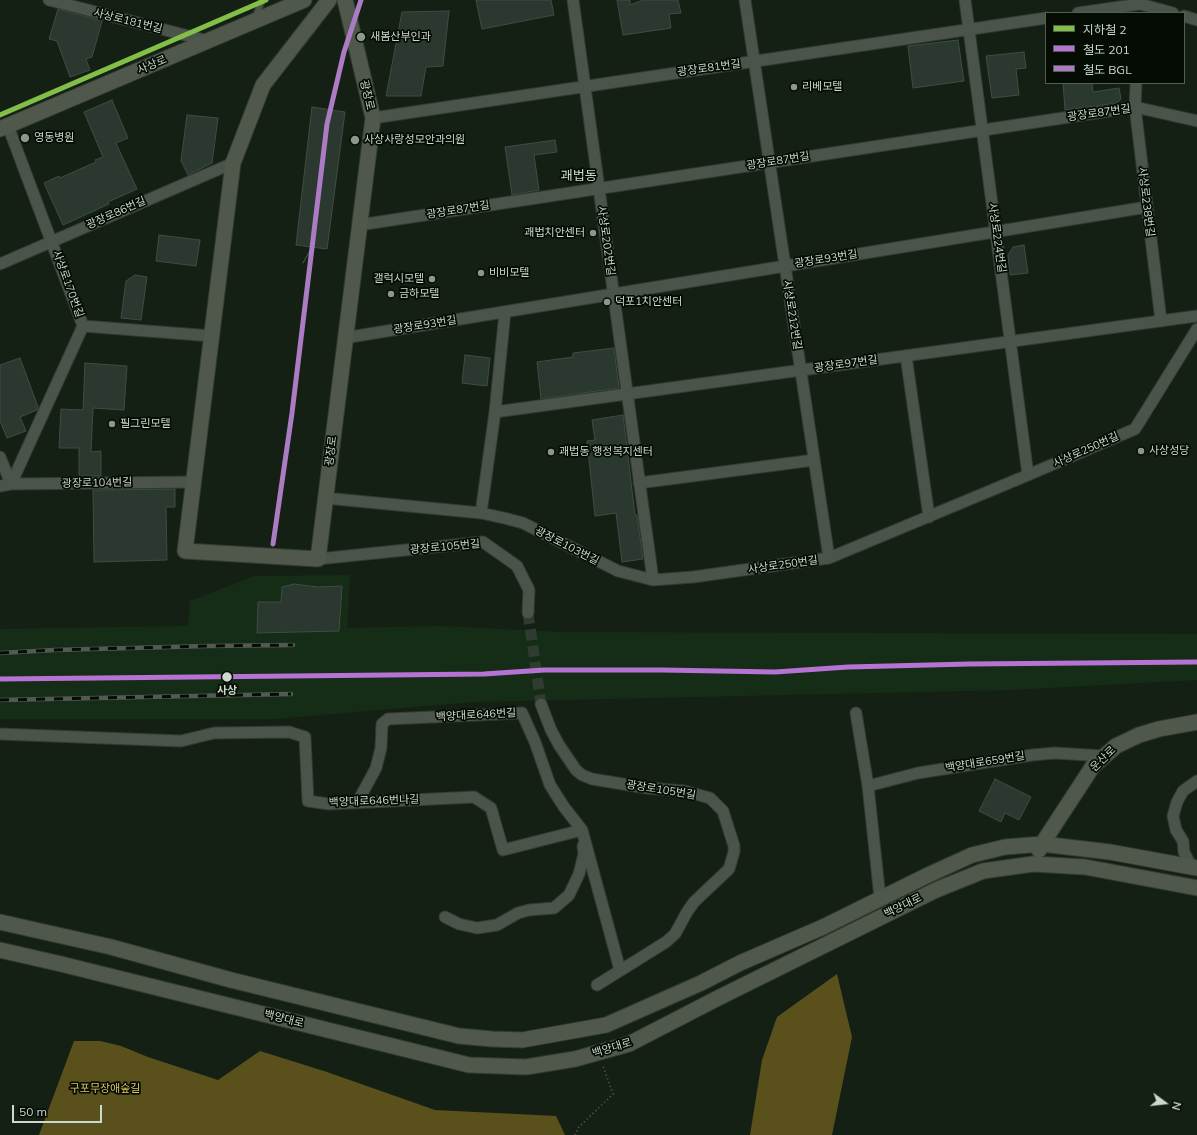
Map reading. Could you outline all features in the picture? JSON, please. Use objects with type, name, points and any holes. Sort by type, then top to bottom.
[{"type":"main road","name":"사상로","points":[[4,127],[304,0]]},
{"type":"main road","points":[[318,559],[185,551],[233,163],[262,86],[329,0]]},
{"type":"main road","name":"광장로","points":[[318,559],[344,338],[373,118],[345,0]]},
{"type":"main road","name":"운산로","points":[[1033,864],[1042,844],[1093,766],[1104,756],[1116,746],[1140,735],[1159,729],[1197,722]]},
{"type":"main road","name":"백양대로","points":[[0,922],[111,947],[231,980],[459,1036],[522,1040],[606,1025],[822,927],[972,855],[1006,847],[1042,844],[1110,852],[1194,867]]},
{"type":"main road","name":"백양대로","points":[[0,950],[470,1065],[526,1067],[575,1059],[628,1044],[936,890],[983,871],[1033,864],[1085,867],[1197,888]]},
{"type":"street","name":"사상로181번길","points":[[49,0],[208,41]]},
{"type":"street","name":"사상로202번길","points":[[573,0],[653,580]]},
{"type":"street","name":"사상로212번길","points":[[744,0],[829,558]]},
{"type":"street","name":"사상로224번길","points":[[965,0],[1028,475]]},
{"type":"street","points":[[1087,12],[1140,6],[1168,12]]},
{"type":"street","points":[[1185,16],[1197,20]]},
{"type":"street","name":"광장로81번길","points":[[373,118],[1045,18]]},
{"type":"street","name":"사상로238번길","points":[[1136,84],[1135,107],[1161,321]]},
{"type":"street","name":"광장로87번길","points":[[359,226],[1135,107],[1197,121]]},
{"type":"street","name":"사상로170번길","points":[[4,127],[52,242],[83,326],[11,484]]},
{"type":"street","name":"광장로86번길","points":[[0,264],[233,163]]},
{"type":"street","name":"광장로93번길","points":[[344,338],[1147,207]]},
{"type":"street","points":[[481,514],[496,412],[505,312]]},
{"type":"street","name":"광장로97번길","points":[[496,412],[1197,316]]},
{"type":"street","points":[[83,326],[212,336]]},
{"type":"street","name":"사상로250번길","points":[[653,580],[693,577],[829,558],[1135,429],[1197,329]]},
{"type":"street","points":[[906,356],[929,517]]},
{"type":"street","points":[[0,457],[11,484]]},
{"type":"street","points":[[639,483],[814,460]]},
{"type":"street","name":"광장로104번길","points":[[0,486],[11,484],[194,482]]},
{"type":"street","name":"광장로103번길","points":[[325,498],[481,514],[523,523],[618,571],[653,580]]},
{"type":"street","name":"광장로105번길","points":[[318,559],[483,542],[517,566],[529,590],[528,613]]},
{"type":"street","name":"광장로105번길","points":[[541,704],[551,730],[559,745],[576,770],[582,775],[592,779],[646,788],[684,791],[710,798],[722,811],[734,846],[734,852],[729,869],[694,902],[675,934],[666,942],[597,985]]},
{"type":"street","name":"백양대로646번길","points":[[358,803],[376,768],[381,748],[382,724],[388,720],[522,712],[535,742],[550,785],[564,807],[582,830],[620,970]]},
{"type":"street","points":[[856,713],[868,786],[880,898]]},
{"type":"street","name":"백양대로646번나길","points":[[0,734],[181,741],[214,733],[290,732],[305,737],[308,801],[329,804],[474,797],[491,808],[503,850],[582,830]]},
{"type":"street","name":"백양대로659번길","points":[[868,786],[918,773],[1032,755],[1055,753],[1104,756]]},
{"type":"street","name":"백양대로","points":[[1194,867],[1184,852],[1183,841],[1176,830],[1173,816],[1177,802],[1183,791],[1197,780]]},
{"type":"street","points":[[445,917],[459,924],[477,928],[497,925],[518,913],[529,910],[554,908],[569,895],[579,874],[584,854],[582,830]]},
{"type":"lane","points":[[254,22],[262,0]]},
{"type":"path","points":[[575,1135],[579,1127],[613,1094],[599,1052]]},
{"type":"shaded area","points":[[350,575],[347,628],[440,626],[562,632],[1197,634],[1197,680],[1011,690],[472,702],[275,719],[0,719],[0,629],[188,626],[190,601],[254,576]]},
{"type":"green space","points":[[837,974],[852,1037],[832,1135],[750,1135],[762,1060],[777,1017]]},
{"type":"green space","name":"구포무장애숲길","points":[[74,1041],[100,1041],[121,1046],[148,1057],[218,1080],[260,1051],[327,1072],[435,1110],[556,1116],[565,1135],[39,1135]]},
{"type":"building","points":[[476,0],[551,0],[554,15],[482,29]]},
{"type":"building","points":[[617,0],[630,0],[630,5],[643,0],[678,0],[681,13],[669,14],[671,28],[623,35]]},
{"type":"building","points":[[58,9],[102,21],[92,57],[86,59],[90,70],[70,77],[57,41],[49,39]]},
{"type":"building","points":[[449,11],[443,66],[426,67],[421,96],[386,96],[402,12]]},
{"type":"building","points":[[958,40],[964,81],[913,88],[908,46]]},
{"type":"building","points":[[1024,52],[1026,68],[1016,69],[1019,95],[992,98],[986,56]]},
{"type":"building","points":[[1063,84],[1092,84],[1093,92],[1119,88],[1121,99],[1117,103],[1065,110]]},
{"type":"building","points":[[112,100],[128,138],[116,143],[137,189],[108,202],[109,204],[63,225],[44,183],[59,176],[60,178],[96,162],[95,160],[103,157],[84,112]]},
{"type":"building","points":[[312,107],[345,112],[327,249],[296,245]]},
{"type":"building","points":[[187,115],[218,118],[212,163],[188,175],[181,161]]},
{"type":"building","points":[[555,140],[557,152],[534,155],[539,190],[512,195],[505,147]]},
{"type":"building","points":[[159,235],[200,240],[196,266],[156,261]]},
{"type":"building","points":[[1024,245],[1028,273],[1010,275],[1008,255],[1013,247]]},
{"type":"building","points":[[135,275],[147,277],[141,320],[121,318],[126,281]]},
{"type":"building","points":[[614,348],[619,388],[541,399],[537,362],[573,357],[573,353]]},
{"type":"building","points":[[465,355],[490,358],[487,386],[462,383]]},
{"type":"building","points":[[20,358],[38,407],[37,410],[20,417],[26,431],[7,438],[0,421],[0,365]]},
{"type":"building","points":[[85,363],[127,366],[124,410],[93,408],[91,452],[101,451],[101,476],[79,476],[79,448],[59,448],[61,409],[83,410]]},
{"type":"building","points":[[623,415],[635,515],[637,515],[643,559],[622,562],[616,513],[595,516],[587,441],[595,440],[592,420]]},
{"type":"building","points":[[175,489],[175,507],[166,507],[167,560],[94,562],[93,490]]},
{"type":"building","points":[[294,584],[318,587],[342,586],[339,631],[257,633],[258,602],[281,602],[282,587]]},
{"type":"building","points":[[995,779],[1031,797],[1019,820],[1005,813],[1001,822],[979,811]]},
{"type":"tunnel","points":[[528,613],[541,704]]},
{"type":"tram line","points":[[303,263],[312,247]]},
{"type":"railway","points":[[0,653],[55,650],[293,645]]},
{"type":"railway","points":[[0,700],[291,694]]},
{"type":"metro line","name":"2","points":[[0,115],[266,0]]},
{"type":"rail line","name":"BGL","points":[[273,544],[292,413],[327,124],[344,52],[361,0]]},
{"type":"rail line","name":"201","points":[[0,679],[484,674],[544,670],[775,672],[848,667],[969,664],[1197,662]]},
{"type":"place","name":"새봄산부인과","points":[[361,37]]},
{"type":"place","name":"리베모텔","points":[[794,87]]},
{"type":"place","name":"영동병원","points":[[25,138]]},
{"type":"place","name":"사상사랑성모안과의원","points":[[355,140]]},
{"type":"place","name":"괘법치안센터","points":[[593,233]]},
{"type":"place","name":"비비모텔","points":[[481,273]]},
{"type":"place","name":"갤럭시모텔","points":[[432,279]]},
{"type":"place","name":"금하모텔","points":[[391,294]]},
{"type":"place","name":"덕포1치안센터","points":[[607,302]]},
{"type":"place","name":"필그린모텔","points":[[112,424]]},
{"type":"place","name":"사상성당","points":[[1141,451]]},
{"type":"place","name":"괘법동 행정복지센터","points":[[551,452]]},
{"type":"place","name":"사상","points":[[227,677]]},
{"type":"district","name":"괘법동","points":[[579,176]]}]
